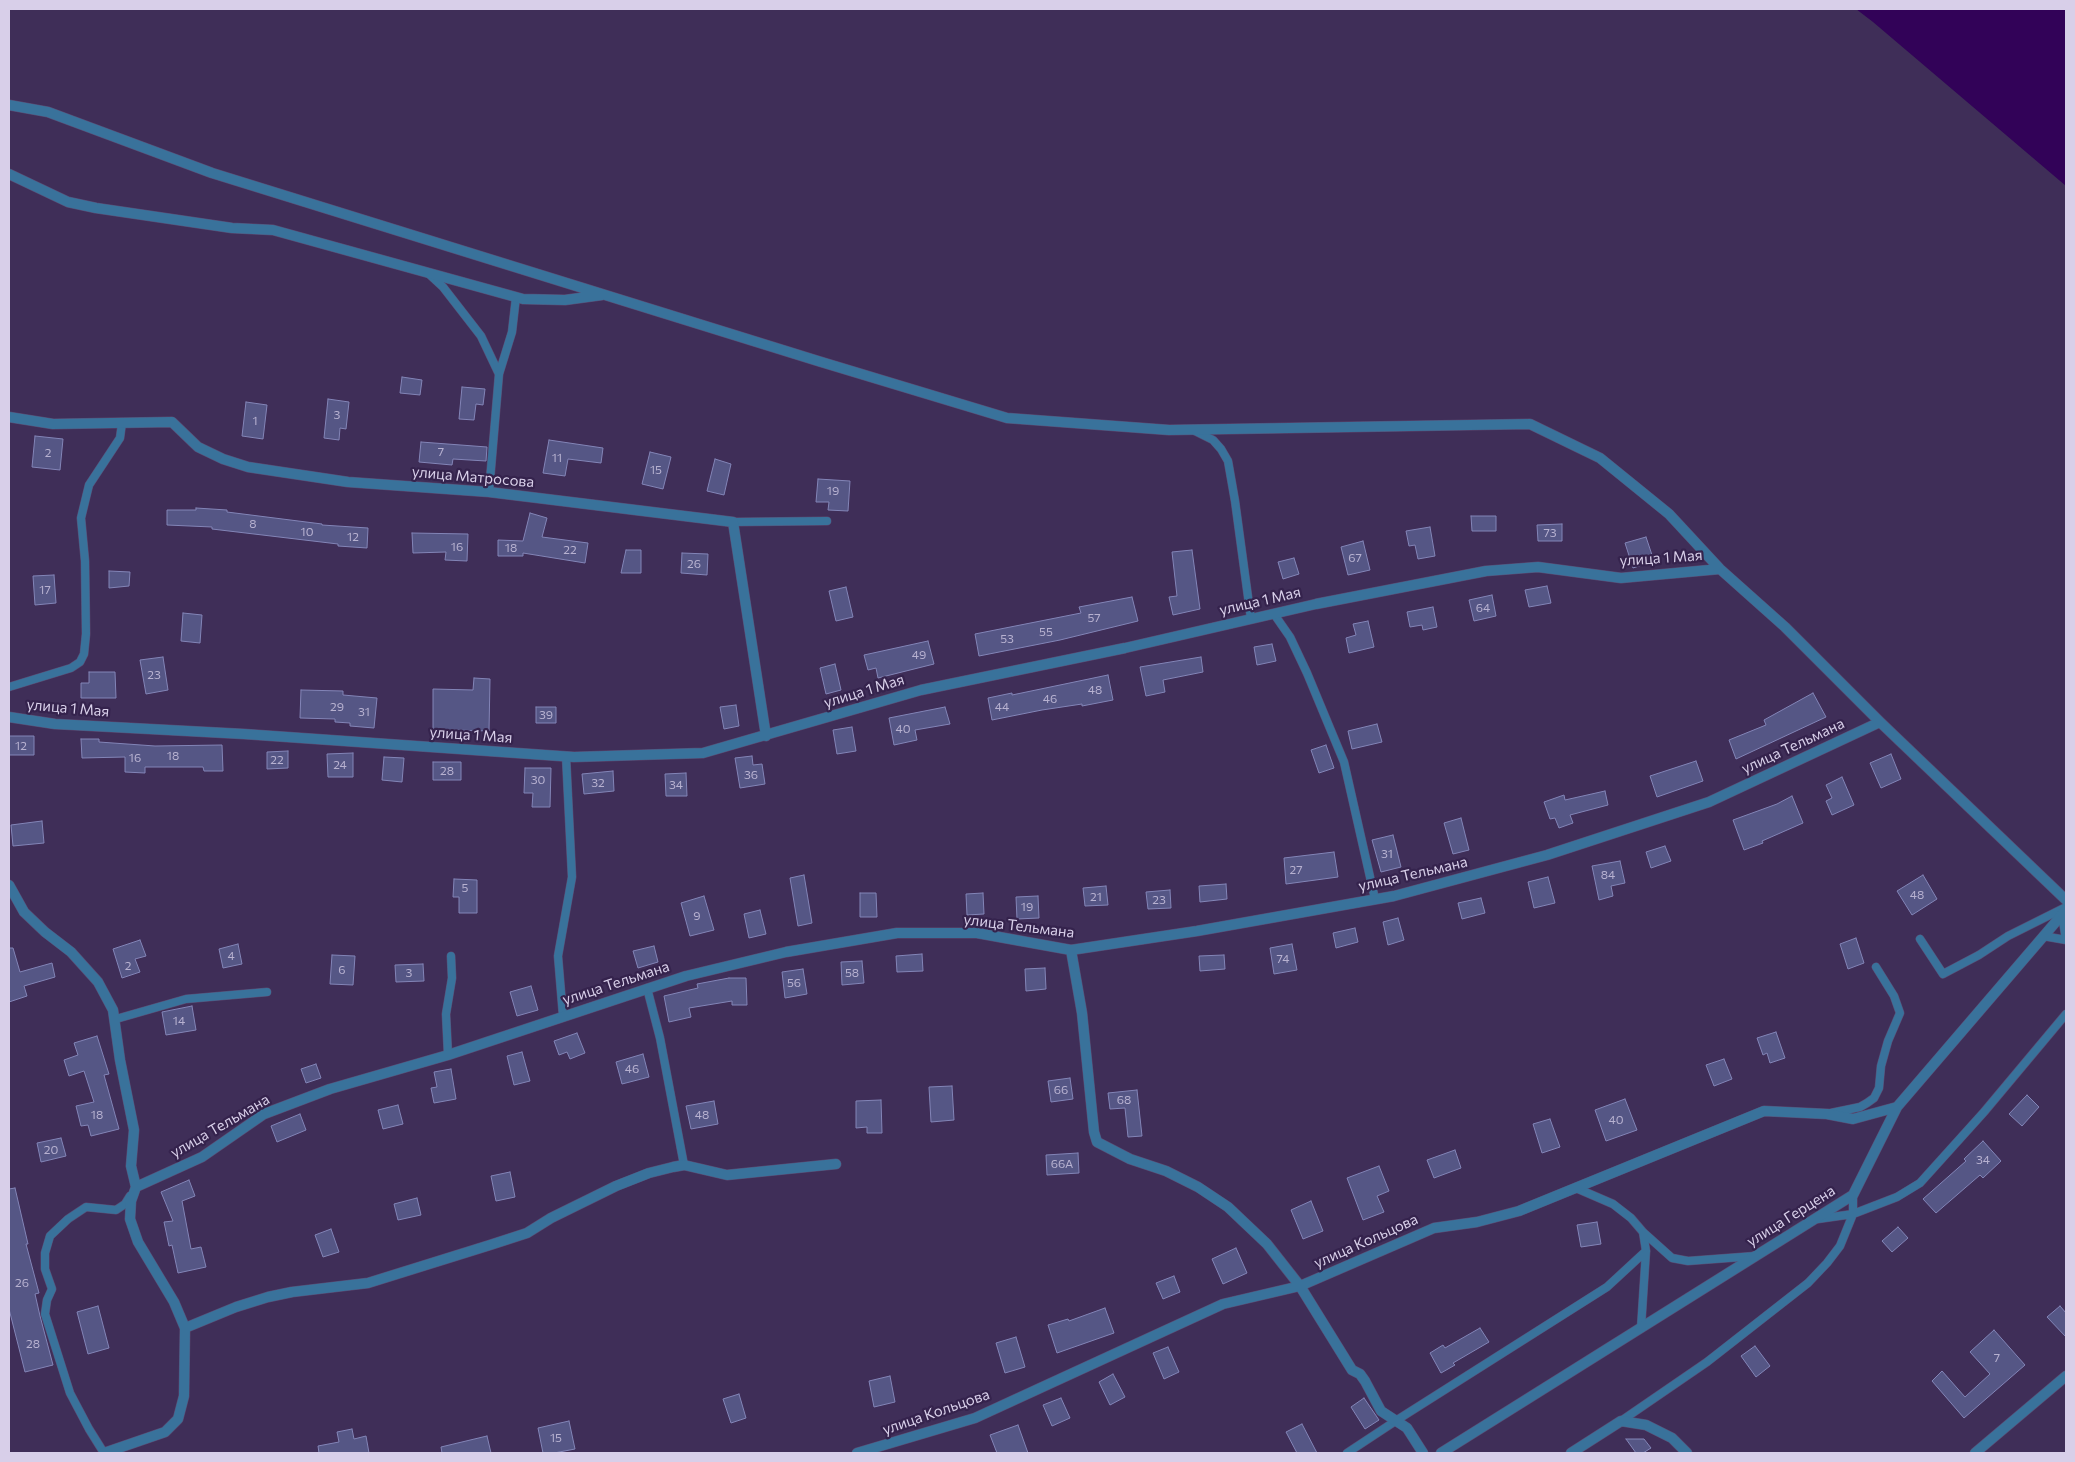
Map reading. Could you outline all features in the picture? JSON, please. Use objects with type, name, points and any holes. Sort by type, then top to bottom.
[{"type":"street","points":[[9,105],[48,112],[212,172],[1008,418],[1169,430],[1530,424],[1600,458],[1669,514],[1720,569],[1785,627],[1880,722],[2066,900]]},
{"type":"street","points":[[9,174],[61,199],[96,208],[232,228],[273,230],[516,297],[545,300],[606,295]]},
{"type":"street","name":"улица Матросова","points":[[9,417],[53,424],[172,422],[198,447],[223,459],[248,467],[348,482],[489,492],[733,522]]},
{"type":"street","points":[[733,522],[766,736]]},
{"type":"street","name":"улица 1 Мая","points":[[9,717],[55,724],[566,756],[703,754],[921,690],[1125,648],[1274,614],[1486,571],[1538,567],[1621,578],[1720,569]]},
{"type":"street","name":"улица Тельмана","points":[[136,1187],[202,1157],[264,1114],[330,1089],[448,1055],[686,976],[786,952],[898,933],[977,933],[1071,950],[1196,932],[1394,896],[1547,855],[1709,802],[1880,722]]},
{"type":"street","points":[[9,885],[24,912],[44,932],[71,952],[98,982],[113,1010],[116,1019],[120,1060],[134,1130],[131,1166],[136,1187],[131,1202],[130,1219],[138,1242],[174,1302],[185,1328],[184,1396],[178,1419],[165,1432],[104,1453]]},
{"type":"street","name":"улица Герцена","points":[[1441,1453],[1853,1195],[1897,1106],[2065,910]]},
{"type":"street","points":[[1071,950],[1082,1013],[1094,1132],[1097,1142],[1130,1159],[1166,1172],[1198,1187],[1228,1207],[1267,1244],[1300,1286],[1352,1370],[1365,1381],[1380,1411],[1407,1428],[1423,1453]]},
{"type":"street","name":"улица Кольцова","points":[[857,1453],[975,1418],[1223,1304],[1300,1286],[1434,1228],[1477,1222],[1519,1211],[1764,1111],[1827,1114],[1853,1119],[1897,1106]]},
{"type":"street","points":[[185,1328],[236,1307],[268,1297],[292,1292],[368,1283],[527,1233],[551,1218],[616,1186],[650,1173],[684,1165],[727,1175],[836,1164]]},
{"type":"street","points":[[1975,1453],[2066,1376]]},
{"type":"street","points":[[1571,1453],[1621,1421],[1646,1425],[1672,1438],[1687,1453]]},
{"type":"lane","points":[[427,272],[443,287],[482,336],[499,374]]},
{"type":"lane","points":[[489,492],[499,374],[512,332],[516,297]]},
{"type":"lane","points":[[9,687],[71,668],[80,662],[84,654],[86,634],[85,561],[81,518],[89,485],[120,438],[122,423]]},
{"type":"lane","points":[[1192,430],[1213,440],[1228,461],[1251,619]]},
{"type":"lane","points":[[733,522],[828,520]]},
{"type":"lane","points":[[1274,614],[1290,637],[1304,666],[1344,762],[1375,899]]},
{"type":"lane","points":[[563,1016],[558,956],[572,877],[566,756]]},
{"type":"lane","points":[[1920,940],[1943,974],[1979,955],[2008,936],[2065,910],[2066,940],[2043,936]]},
{"type":"lane","points":[[448,1055],[446,1014],[452,978],[451,956]]},
{"type":"lane","points":[[1827,1114],[1860,1107],[1874,1098],[1879,1088],[1881,1066],[1888,1041],[1900,1013],[1894,996],[1876,967]]},
{"type":"lane","points":[[647,988],[660,1038],[684,1165]]},
{"type":"lane","points":[[116,1019],[186,999],[267,992]]},
{"type":"lane","points":[[1813,1220],[1853,1214],[1897,1197],[1920,1183],[1984,1112],[2066,1014]]},
{"type":"lane","points":[[104,1453],[70,1393],[45,1314],[47,1300],[52,1289],[45,1269],[45,1253],[50,1236],[68,1219],[86,1207],[116,1210],[125,1204],[136,1187]]},
{"type":"lane","points":[[1576,1188],[1613,1204],[1631,1218],[1643,1232],[1672,1258],[1688,1261],[1756,1256]]},
{"type":"lane","points":[[1621,1421],[1707,1362],[1808,1283],[1828,1263],[1840,1246],[1853,1214],[1853,1195]]},
{"type":"lane","points":[[1641,1328],[1646,1251],[1643,1232]]},
{"type":"lane","points":[[1347,1453],[1607,1287],[1646,1251]]},
{"type":"shaded area","points":[[1856,9],[2066,9],[2066,186],[1873,22]]},
{"type":"building","points":[[402,377],[422,380],[420,395],[400,393]]},
{"type":"building","points":[[462,387],[485,389],[483,405],[476,404],[474,420],[459,419]]},
{"type":"building","points":[[328,399],[349,402],[346,429],[340,428],[339,440],[324,438]]},
{"type":"building","points":[[246,402],[267,405],[263,439],[242,436]]},
{"type":"building","points":[[35,436],[63,439],[60,470],[32,467]]},
{"type":"building","points":[[549,440],[603,448],[601,463],[568,459],[565,476],[543,473]]},
{"type":"building","points":[[421,442],[487,447],[486,461],[453,459],[452,465],[419,462]]},
{"type":"building","points":[[650,452],[671,457],[663,489],[642,484]]},
{"type":"building","points":[[715,459],[731,464],[724,495],[707,491]]},
{"type":"building","points":[[818,479],[850,481],[848,511],[828,510],[829,502],[816,502]]},
{"type":"building","points":[[196,508],[227,510],[227,512],[322,525],[368,528],[367,548],[338,546],[338,544],[212,529],[212,527],[167,525],[167,510],[196,510]]},
{"type":"building","points":[[530,513],[547,518],[542,537],[588,543],[585,563],[523,553],[523,556],[498,556],[498,540],[523,541]]},
{"type":"building","points":[[1471,516],[1496,516],[1496,531],[1472,531]]},
{"type":"building","points":[[1562,524],[1562,541],[1538,541],[1537,525]]},
{"type":"building","points":[[1430,527],[1435,556],[1418,559],[1415,545],[1409,546],[1406,531]]},
{"type":"building","points":[[412,533],[468,534],[467,561],[445,560],[446,552],[413,553]]},
{"type":"building","points":[[1646,537],[1654,561],[1633,568],[1625,543]]},
{"type":"building","points":[[1363,541],[1370,570],[1348,575],[1341,547]]},
{"type":"building","points":[[626,550],[641,550],[641,573],[621,573]]},
{"type":"building","points":[[1192,550],[1200,609],[1173,615],[1169,597],[1177,596],[1172,552]]},
{"type":"building","points":[[682,553],[708,554],[707,575],[681,573]]},
{"type":"building","points":[[1294,558],[1299,574],[1283,579],[1278,562]]},
{"type":"building","points":[[109,571],[130,572],[129,586],[109,588]]},
{"type":"building","points":[[54,575],[56,603],[35,605],[33,576]]},
{"type":"building","points":[[1547,586],[1551,603],[1529,607],[1525,590]]},
{"type":"building","points":[[846,587],[853,617],[836,621],[829,591]]},
{"type":"building","points":[[1492,595],[1496,616],[1474,621],[1469,600]]},
{"type":"building","points":[[1132,597],[1138,621],[1060,640],[979,656],[975,634],[1081,613],[1079,607]]},
{"type":"building","points":[[1433,607],[1437,627],[1423,630],[1422,625],[1410,627],[1407,612]]},
{"type":"building","points":[[183,613],[202,615],[200,643],[181,641]]},
{"type":"building","points":[[1368,621],[1374,647],[1349,653],[1346,638],[1356,635],[1353,624]]},
{"type":"building","points":[[928,641],[934,664],[878,678],[876,668],[868,670],[864,655]]},
{"type":"building","points":[[1272,644],[1276,661],[1257,665],[1254,647]]},
{"type":"building","points":[[163,657],[168,690],[146,694],[140,660]]},
{"type":"building","points":[[1201,657],[1203,672],[1163,680],[1165,692],[1146,696],[1140,667]]},
{"type":"building","points":[[835,664],[841,690],[826,694],[820,668]]},
{"type":"building","points":[[89,672],[115,672],[116,698],[81,698],[81,683],[89,683]]},
{"type":"building","points":[[1108,675],[1113,700],[1082,706],[1082,704],[1042,710],[992,720],[988,698],[1012,693],[1012,695]]},
{"type":"building","points":[[474,678],[490,679],[489,731],[451,730],[451,733],[433,732],[433,689],[473,690]]},
{"type":"building","points":[[301,690],[343,691],[343,695],[377,698],[374,728],[350,726],[350,723],[335,722],[335,719],[300,718]]},
{"type":"building","points":[[1813,693],[1826,717],[1736,759],[1729,740],[1766,725],[1764,720]]},
{"type":"building","points":[[736,705],[739,726],[724,729],[720,707]]},
{"type":"building","points":[[536,707],[556,707],[556,723],[536,723]]},
{"type":"building","points":[[945,707],[950,724],[915,730],[917,740],[894,745],[889,718]]},
{"type":"building","points":[[1377,724],[1382,742],[1352,749],[1348,731]]},
{"type":"building","points":[[852,727],[856,751],[837,754],[833,730]]},
{"type":"building","points":[[9,736],[34,736],[34,755],[9,755]]},
{"type":"building","points":[[81,739],[99,739],[99,742],[155,746],[222,745],[223,771],[204,771],[203,767],[145,767],[145,773],[125,772],[125,757],[82,758]]},
{"type":"building","points":[[1326,745],[1334,768],[1319,773],[1311,750]]},
{"type":"building","points":[[288,751],[288,768],[267,769],[267,752]]},
{"type":"building","points":[[353,753],[353,777],[328,777],[327,754]]},
{"type":"building","points":[[1891,754],[1901,779],[1881,788],[1870,763]]},
{"type":"building","points":[[752,756],[753,765],[762,764],[765,784],[740,788],[735,758]]},
{"type":"building","points":[[384,757],[404,758],[402,782],[382,780]]},
{"type":"building","points":[[1696,761],[1703,781],[1657,797],[1650,776]]},
{"type":"building","points":[[433,762],[461,762],[461,780],[433,780]]},
{"type":"building","points":[[525,768],[551,768],[550,807],[532,807],[533,793],[524,793]]},
{"type":"building","points":[[613,771],[614,791],[584,794],[582,774]]},
{"type":"building","points":[[686,773],[687,796],[666,796],[665,774]]},
{"type":"building","points":[[1842,777],[1854,805],[1832,815],[1826,801],[1832,798],[1826,785]]},
{"type":"building","points":[[1605,791],[1608,805],[1570,815],[1573,823],[1559,828],[1555,818],[1550,819],[1544,802],[1564,795],[1565,800]]},
{"type":"building","points":[[1792,796],[1803,823],[1762,841],[1763,843],[1744,850],[1733,820],[1777,804]]},
{"type":"building","points":[[1461,818],[1469,850],[1453,854],[1444,823]]},
{"type":"building","points":[[42,821],[44,843],[13,846],[11,825]]},
{"type":"building","points":[[1393,835],[1401,867],[1381,872],[1372,840]]},
{"type":"building","points":[[1665,846],[1671,861],[1651,868],[1646,852]]},
{"type":"building","points":[[1334,852],[1338,877],[1286,884],[1284,858]]},
{"type":"building","points":[[1620,861],[1625,883],[1611,886],[1613,896],[1599,900],[1592,866]]},
{"type":"building","points":[[804,875],[812,923],[798,926],[790,878]]},
{"type":"building","points":[[1923,875],[1937,899],[1912,915],[1897,891]]},
{"type":"building","points":[[1548,877],[1555,903],[1534,908],[1528,882]]},
{"type":"building","points":[[454,879],[477,880],[477,913],[459,913],[459,897],[453,897]]},
{"type":"building","points":[[1226,884],[1227,899],[1200,902],[1199,886]]},
{"type":"building","points":[[1106,886],[1108,905],[1085,906],[1083,888]]},
{"type":"building","points":[[1170,890],[1171,908],[1148,909],[1146,892]]},
{"type":"building","points":[[860,893],[876,893],[877,917],[860,917]]},
{"type":"building","points":[[983,893],[984,914],[967,915],[966,894]]},
{"type":"building","points":[[704,896],[714,930],[690,936],[681,903]]},
{"type":"building","points":[[1038,896],[1039,918],[1017,919],[1016,897]]},
{"type":"building","points":[[1481,898],[1485,913],[1462,919],[1458,903]]},
{"type":"building","points":[[760,910],[766,934],[749,938],[744,914]]},
{"type":"building","points":[[1398,918],[1404,940],[1388,945],[1383,922]]},
{"type":"building","points":[[1355,928],[1358,942],[1336,948],[1333,933]]},
{"type":"building","points":[[1856,938],[1864,963],[1848,969],[1840,944]]},
{"type":"building","points":[[140,940],[146,956],[135,959],[140,972],[122,978],[113,949]]},
{"type":"building","points":[[238,944],[242,964],[223,968],[219,949]]},
{"type":"building","points":[[1292,944],[1297,970],[1274,974],[1270,948]]},
{"type":"building","points":[[654,946],[658,962],[638,968],[633,951]]},
{"type":"building","points":[[9,948],[13,948],[20,972],[52,963],[55,977],[24,986],[27,996],[9,1002]]},
{"type":"building","points":[[922,954],[923,971],[897,972],[896,956]]},
{"type":"building","points":[[332,955],[355,956],[353,985],[330,984]]},
{"type":"building","points":[[1224,955],[1225,969],[1200,971],[1199,956]]},
{"type":"building","points":[[862,961],[864,983],[842,985],[841,962]]},
{"type":"building","points":[[423,964],[424,981],[396,982],[395,965]]},
{"type":"building","points":[[1045,968],[1046,989],[1026,991],[1025,969]]},
{"type":"building","points":[[803,969],[807,994],[785,998],[782,972]]},
{"type":"building","points":[[729,978],[746,978],[747,1005],[732,1005],[732,1001],[689,1008],[691,1017],[669,1022],[664,996],[698,988],[697,984]]},
{"type":"building","points":[[531,986],[538,1010],[517,1016],[510,992]]},
{"type":"building","points":[[192,1006],[196,1030],[166,1035],[162,1012]]},
{"type":"building","points":[[1776,1032],[1785,1058],[1770,1063],[1767,1053],[1763,1055],[1757,1038]]},
{"type":"building","points":[[577,1033],[585,1053],[570,1059],[567,1052],[559,1055],[554,1041]]},
{"type":"building","points":[[97,1036],[109,1074],[104,1075],[119,1129],[91,1136],[88,1125],[81,1126],[76,1106],[94,1102],[84,1071],[69,1076],[64,1060],[78,1055],[74,1043]]},
{"type":"building","points":[[522,1052],[530,1081],[514,1085],[507,1056]]},
{"type":"building","points":[[643,1054],[649,1077],[622,1084],[616,1062]]},
{"type":"building","points":[[1724,1059],[1732,1079],[1714,1086],[1706,1065]]},
{"type":"building","points":[[316,1064],[321,1078],[306,1083],[301,1069]]},
{"type":"building","points":[[451,1069],[456,1099],[434,1103],[431,1088],[437,1087],[434,1072]]},
{"type":"building","points":[[1070,1078],[1073,1099],[1051,1102],[1048,1081]]},
{"type":"building","points":[[952,1086],[954,1120],[931,1122],[929,1087]]},
{"type":"building","points":[[1137,1090],[1142,1136],[1128,1137],[1125,1108],[1110,1109],[1108,1093]]},
{"type":"building","points":[[2027,1095],[2039,1107],[2022,1126],[2009,1114]]},
{"type":"building","points":[[1625,1099],[1637,1130],[1606,1141],[1595,1110]]},
{"type":"building","points":[[881,1100],[882,1133],[867,1133],[867,1127],[856,1128],[856,1101]]},
{"type":"building","points":[[714,1101],[718,1124],[691,1129],[686,1106]]},
{"type":"building","points":[[398,1105],[403,1124],[383,1129],[378,1110]]},
{"type":"building","points":[[300,1114],[306,1130],[277,1142],[271,1126]]},
{"type":"building","points":[[1550,1119],[1560,1147],[1542,1153],[1533,1124]]},
{"type":"building","points":[[61,1138],[66,1156],[41,1162],[37,1143]]},
{"type":"building","points":[[1983,1141],[2001,1161],[1983,1178],[1980,1175],[1936,1213],[1923,1199],[1966,1161],[1964,1159]]},
{"type":"building","points":[[1455,1150],[1461,1168],[1434,1178],[1427,1160]]},
{"type":"building","points":[[1078,1153],[1079,1173],[1047,1175],[1046,1155]]},
{"type":"building","points":[[1379,1166],[1389,1191],[1377,1196],[1384,1212],[1363,1220],[1347,1178]]},
{"type":"building","points":[[510,1172],[515,1197],[496,1201],[491,1176]]},
{"type":"building","points":[[189,1180],[195,1196],[182,1201],[191,1249],[201,1247],[206,1267],[178,1273],[172,1245],[169,1246],[164,1222],[173,1221],[161,1192]]},
{"type":"building","points":[[15,1188],[28,1244],[26,1244],[39,1293],[35,1294],[53,1365],[25,1372],[9,1309],[9,1189]]},
{"type":"building","points":[[417,1198],[421,1215],[398,1220],[394,1204]]},
{"type":"building","points":[[1311,1201],[1323,1231],[1303,1239],[1291,1210]]},
{"type":"building","points":[[1597,1222],[1601,1244],[1581,1247],[1577,1225]]},
{"type":"building","points":[[1898,1227],[1908,1238],[1892,1252],[1882,1241]]},
{"type":"building","points":[[331,1229],[339,1252],[323,1257],[315,1235]]},
{"type":"building","points":[[1236,1248],[1247,1273],[1223,1284],[1212,1259]]},
{"type":"building","points":[[1174,1276],[1180,1292],[1163,1299],[1156,1283]]},
{"type":"building","points":[[98,1306],[109,1348],[88,1354],[77,1312]]},
{"type":"building","points":[[2060,1306],[2066,1313],[2066,1337],[2047,1317]]},
{"type":"building","points":[[1105,1308],[1114,1333],[1057,1353],[1048,1325],[1068,1319],[1069,1321]]},
{"type":"building","points":[[1480,1328],[1489,1342],[1453,1363],[1455,1365],[1441,1373],[1430,1353],[1443,1345],[1445,1348]]},
{"type":"building","points":[[1994,1330],[2025,1365],[1964,1418],[1932,1381],[1942,1371],[1965,1397],[1990,1374],[1970,1352]]},
{"type":"building","points":[[1016,1337],[1025,1367],[1005,1373],[996,1343]]},
{"type":"building","points":[[1755,1346],[1770,1366],[1756,1377],[1741,1356]]},
{"type":"building","points":[[1168,1347],[1179,1372],[1164,1379],[1153,1353]]},
{"type":"building","points":[[1113,1374],[1125,1397],[1110,1405],[1099,1382]]},
{"type":"building","points":[[890,1376],[895,1402],[874,1407],[869,1381]]},
{"type":"building","points":[[739,1394],[746,1418],[731,1423],[723,1399]]},
{"type":"building","points":[[1061,1398],[1070,1418],[1052,1426],[1043,1405]]},
{"type":"building","points":[[1364,1398],[1379,1420],[1365,1429],[1351,1407]]},
{"type":"building","points":[[569,1421],[575,1449],[543,1453],[538,1428]]},
{"type":"building","points":[[1302,1424],[1317,1453],[1297,1453],[1286,1432]]},
{"type":"building","points":[[1018,1425],[1028,1453],[997,1453],[990,1435]]},
{"type":"building","points":[[352,1429],[354,1439],[366,1436],[369,1453],[319,1453],[318,1446],[339,1442],[337,1432]]},
{"type":"building","points":[[487,1436],[491,1453],[442,1453],[441,1447]]},
{"type":"building","points":[[1626,1439],[1644,1439],[1651,1448],[1643,1453],[1636,1453]]}]
